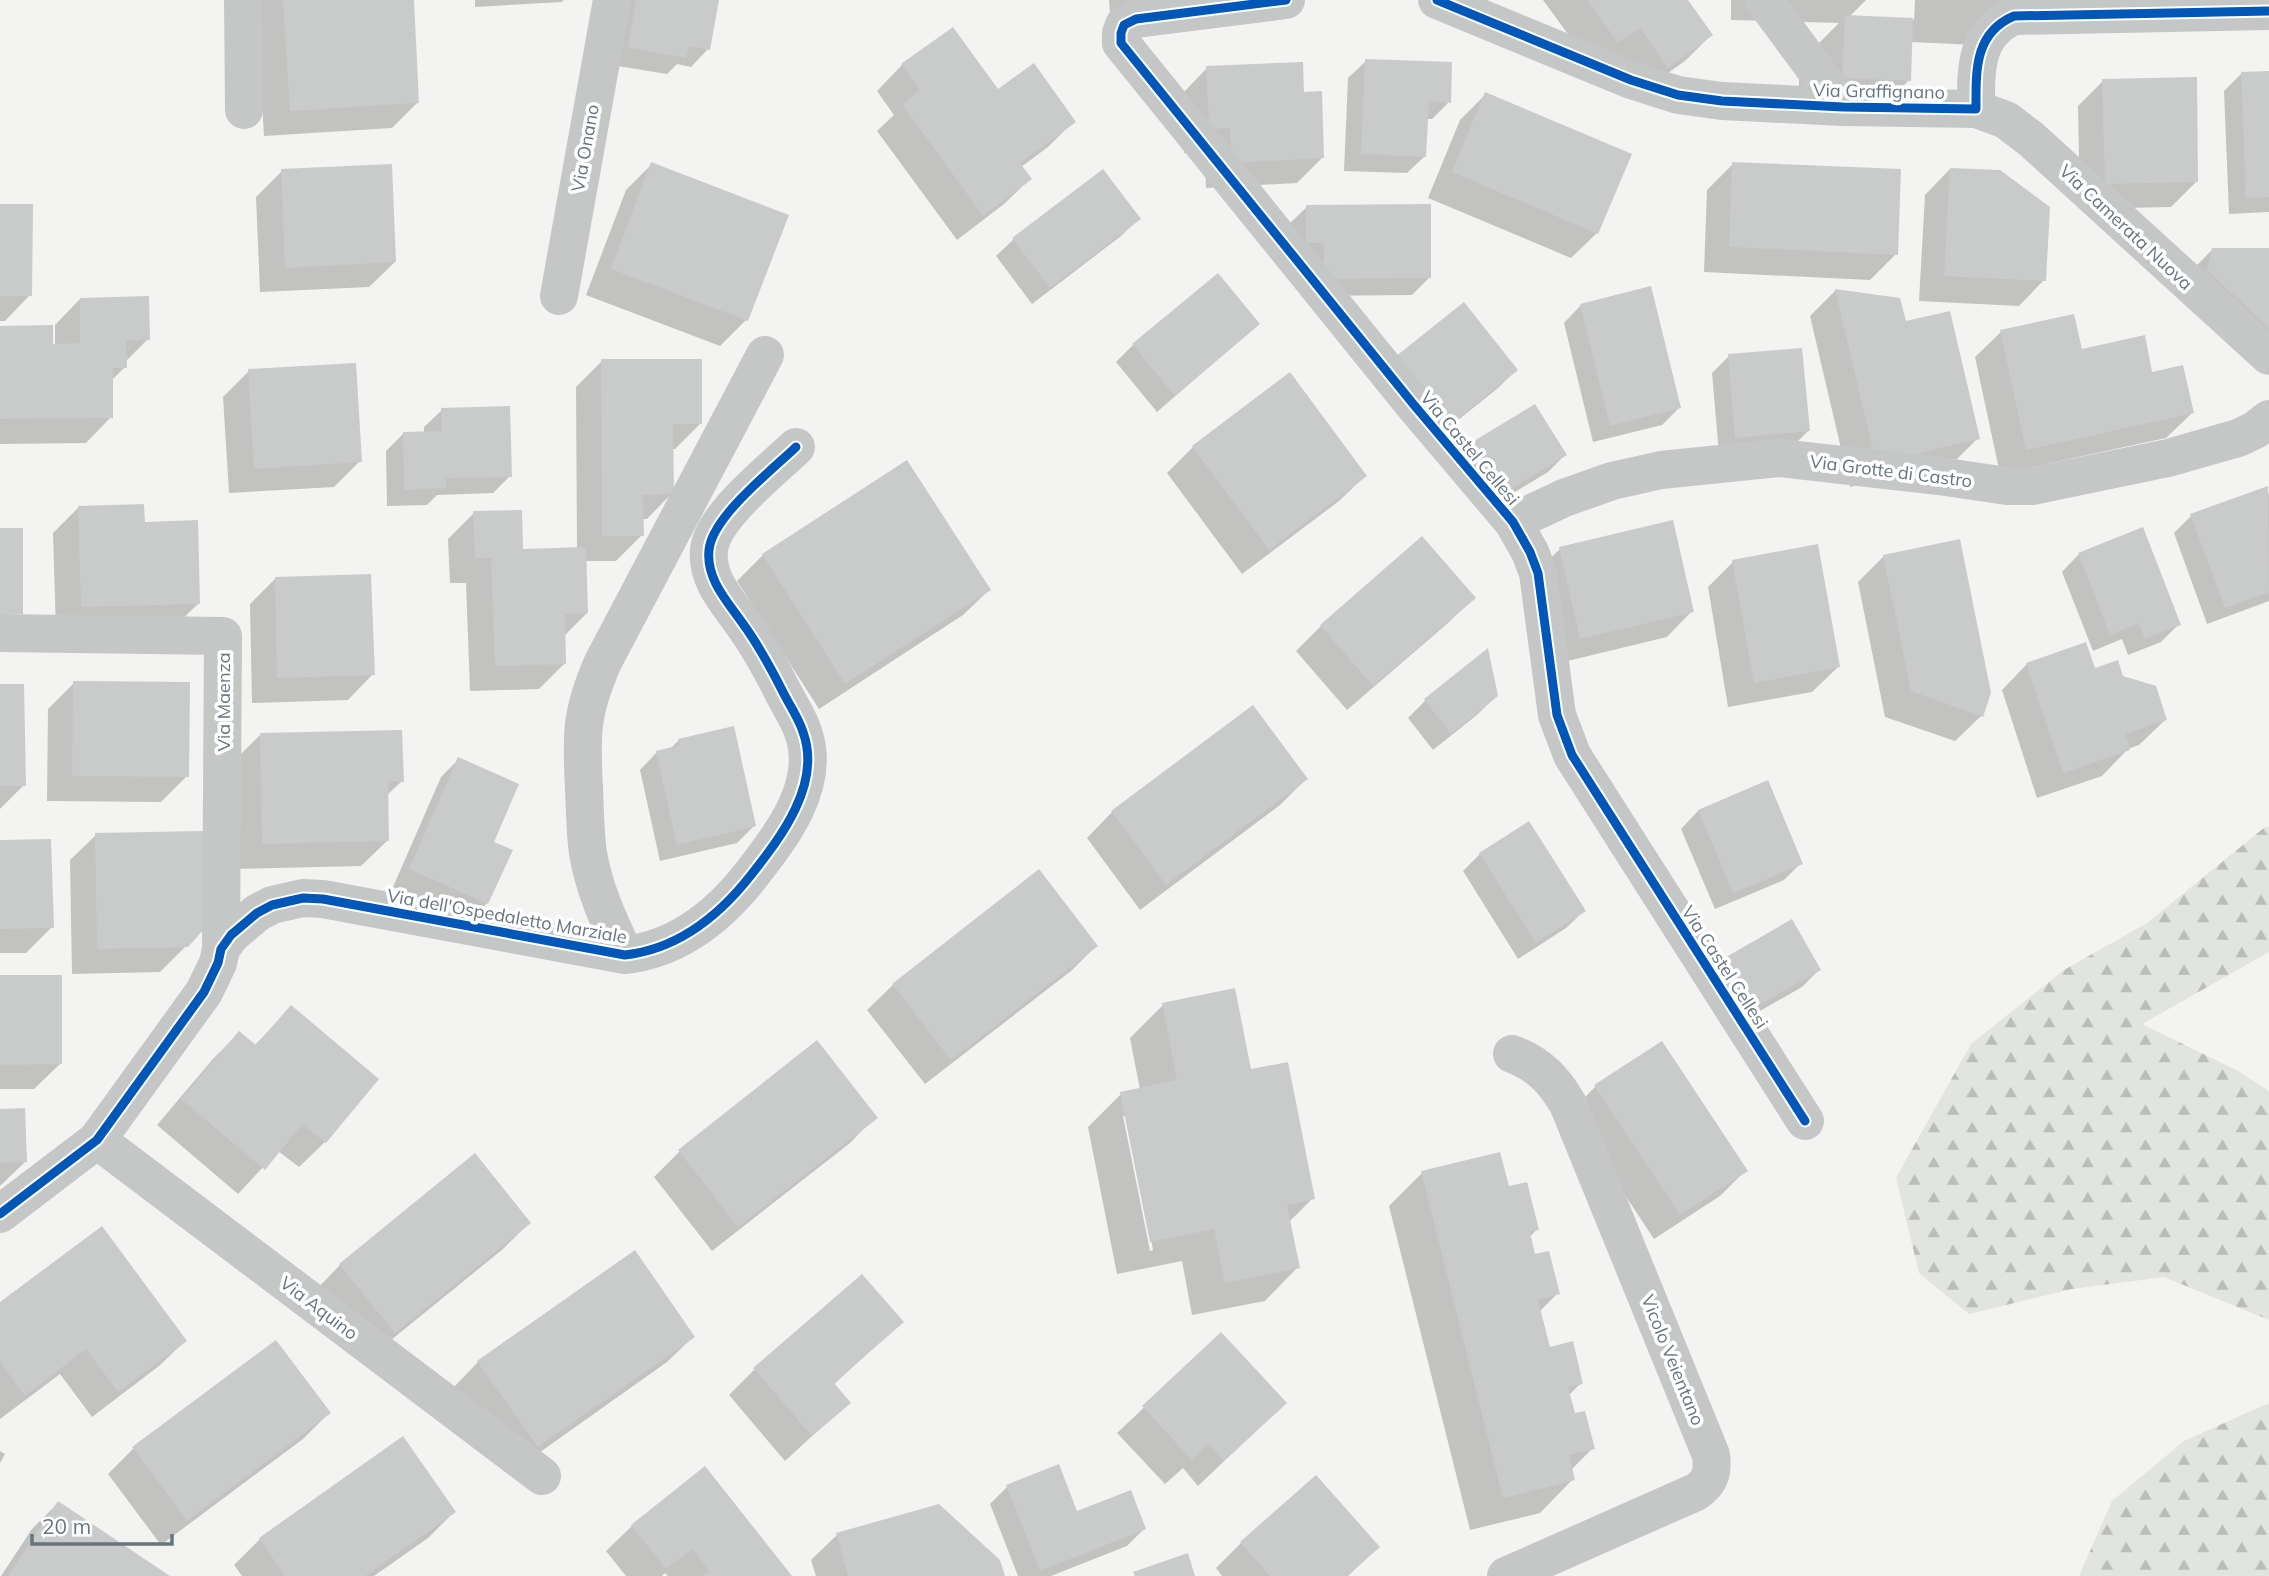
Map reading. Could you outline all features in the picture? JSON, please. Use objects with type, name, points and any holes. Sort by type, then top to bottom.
[{"type":"street","points":[[243,0],[244,110]]},
{"type":"street","name":"Via Onano","points":[[559,296],[612,0]]},
{"type":"street","name":"Via Castel Cellesi","points":[[1286,0],[1136,19],[1125,24],[1121,43],[1414,405],[1513,522],[1538,573],[1558,715],[1572,755],[1805,1121]]},
{"type":"street","name":"Via Graffignano","points":[[1437,0],[1631,80],[1678,95],[1722,101],[1843,107],[1976,109]]},
{"type":"street","points":[[1764,0],[1843,107]]},
{"type":"street","points":[[1976,109],[1976,81],[1986,40],[1996,26],[2014,16],[2269,11]]},
{"type":"street","name":"Via Camerata Nuova","points":[[1976,109],[2006,120],[2031,139],[2269,356]]},
{"type":"street","name":"Via dell'Ospedaletto Marziale","points":[[625,955],[599,897],[588,850],[582,736],[584,716],[603,662],[765,355]]},
{"type":"street","name":"Via Grotte di Castro","points":[[1513,522],[1564,498],[1612,481],[1661,470],[1779,458],[2007,486],[2033,486],[2168,458],[2238,438],[2269,419]]},
{"type":"street","name":"Via dell'Ospedaletto Marziale","points":[[0,1214],[97,1140],[204,992],[218,963],[221,949],[231,935],[257,913],[279,903],[303,898],[342,902],[625,955],[650,951],[673,942],[719,910],[753,872],[787,825],[802,792],[807,763],[804,733],[761,648],[714,581],[709,567],[711,538],[718,524],[796,447]]},
{"type":"street","name":"Via Maenza","points":[[0,633],[223,635],[221,949]]},
{"type":"street","name":"Vicolo Veientano","points":[[1506,1576],[1696,1492],[1710,1478],[1713,1467],[1711,1455],[1568,1104],[1544,1071],[1512,1054]]},
{"type":"street","name":"Via Aquino","points":[[97,1140],[542,1476]]},
{"type":"green space","points":[[2265,827],[2269,827],[2269,952],[2142,1024],[2238,1071],[2269,1091],[2269,1320],[2164,1277],[2072,1289],[1969,1314],[1919,1273],[1896,1178],[1971,1044],[2064,970],[2147,923]]},
{"type":"green space","points":[[2269,1403],[2269,1576],[2079,1576],[2112,1501],[2184,1441]]},
{"type":"building","points":[[283,0],[414,0],[419,103],[290,111]]},
{"type":"building","points":[[636,0],[719,0],[710,50],[689,46],[686,58],[628,48]]},
{"type":"building","points":[[1587,0],[1688,0],[1713,35],[1668,68],[1640,28],[1618,43]]},
{"type":"building","points":[[1845,15],[1913,18],[1911,81],[1842,78]]},
{"type":"building","points":[[953,27],[998,89],[1034,63],[1076,122],[1020,163],[1032,179],[983,216],[902,104],[920,90],[901,64]]},
{"type":"building","points":[[1365,59],[1452,62],[1451,103],[1429,101],[1426,157],[1361,154]]},
{"type":"building","points":[[1303,62],[1304,92],[1322,91],[1324,158],[1231,163],[1230,128],[1209,129],[1206,66]]},
{"type":"building","points":[[2269,71],[2269,197],[2246,198],[2241,72]]},
{"type":"building","points":[[2197,77],[2198,182],[2105,184],[2102,79]]},
{"type":"building","points":[[1485,92],[1632,154],[1598,234],[1452,172]]},
{"type":"building","points":[[651,162],[789,215],[748,321],[611,269]]},
{"type":"building","points":[[1732,162],[1901,169],[1898,255],[1729,247]]},
{"type":"building","points":[[392,164],[396,262],[285,268],[281,169]]},
{"type":"building","points":[[1950,168],[2000,170],[2050,207],[2046,281],[1944,276]]},
{"type":"building","points":[[1103,169],[1141,219],[1050,288],[1012,238]]},
{"type":"building","points":[[0,204],[33,204],[32,296],[0,296]]},
{"type":"building","points":[[1431,204],[1431,278],[1324,279],[1324,243],[1306,243],[1306,205]]},
{"type":"building","points":[[2212,248],[2269,248],[2269,328],[2207,270]]},
{"type":"building","points":[[1218,273],[1260,324],[1175,396],[1132,344]]},
{"type":"building","points":[[1651,286],[1681,408],[1610,426],[1580,304]]},
{"type":"building","points":[[1835,289],[1900,298],[1906,321],[1950,311],[1980,439],[1876,463]]},
{"type":"building","points":[[149,296],[150,340],[126,340],[127,368],[113,368],[113,418],[0,419],[0,326],[53,325],[53,344],[80,343],[80,298]]},
{"type":"building","points":[[1464,302],[1518,370],[1450,425],[1395,357]]},
{"type":"building","points":[[2074,314],[2082,349],[2145,335],[2152,372],[2183,365],[2194,413],[2026,450],[2000,330]]},
{"type":"building","points":[[1802,348],[1810,431],[1735,438],[1728,354]]},
{"type":"building","points":[[601,359],[702,359],[702,424],[673,424],[674,494],[643,495],[644,536],[602,536]]},
{"type":"building","points":[[356,363],[362,462],[254,469],[248,369]]},
{"type":"building","points":[[1290,372],[1367,476],[1269,550],[1192,446]]},
{"type":"building","points":[[1535,404],[1567,455],[1500,496],[1469,444]]},
{"type":"building","points":[[510,406],[512,477],[446,478],[446,488],[404,490],[403,432],[442,431],[441,408]]},
{"type":"building","points":[[907,460],[991,590],[845,684],[762,554]]},
{"type":"building","points":[[2268,486],[2269,592],[2225,608],[2190,514]]},
{"type":"building","points":[[144,504],[145,522],[198,520],[200,604],[81,607],[78,506]]},
{"type":"building","points":[[522,510],[523,549],[586,547],[588,613],[565,614],[566,664],[495,666],[491,558],[475,558],[473,511]]},
{"type":"building","points":[[1673,520],[1694,612],[1580,639],[1559,547]]},
{"type":"building","points":[[2143,527],[2181,625],[2145,639],[2139,623],[2110,635],[2078,553]]},
{"type":"building","points":[[0,528],[23,528],[23,614],[0,614]]},
{"type":"building","points":[[1422,536],[1476,598],[1373,686],[1320,625]]},
{"type":"building","points":[[1960,539],[1991,693],[1983,717],[1911,691],[1883,555]]},
{"type":"building","points":[[1818,544],[1840,667],[1754,683],[1732,560]]},
{"type":"building","points":[[371,574],[375,675],[277,678],[275,577]]},
{"type":"building","points":[[2086,642],[2095,668],[2118,660],[2123,676],[2156,686],[2167,720],[2125,734],[2130,750],[2063,773],[2026,663]]},
{"type":"building","points":[[1488,648],[1498,696],[1451,734],[1424,699]]},
{"type":"building","points":[[73,681],[190,682],[189,777],[72,776]]},
{"type":"building","points":[[0,684],[24,684],[26,786],[0,786]]},
{"type":"building","points":[[1253,705],[1308,779],[1166,885],[1111,811]]},
{"type":"building","points":[[734,726],[756,826],[677,845],[656,751],[680,745],[678,739]]},
{"type":"building","points":[[402,730],[404,782],[388,781],[389,841],[262,844],[260,733]]},
{"type":"building","points":[[458,757],[519,784],[494,842],[513,850],[488,904],[409,869]]},
{"type":"building","points":[[1768,780],[1803,864],[1733,893],[1698,810]]},
{"type":"building","points":[[1529,821],[1586,911],[1536,943],[1479,853]]},
{"type":"building","points":[[203,831],[205,928],[188,947],[97,949],[95,833]]},
{"type":"building","points":[[51,839],[54,928],[0,929],[0,840]]},
{"type":"building","points":[[1039,869],[1098,946],[951,1060],[892,984]]},
{"type":"building","points":[[1792,919],[1821,970],[1749,1011],[1721,960]]},
{"type":"building","points":[[0,975],[62,975],[62,1064],[0,1065]]},
{"type":"building","points":[[1235,988],[1251,1069],[1288,1062],[1315,1199],[1287,1205],[1300,1268],[1225,1283],[1214,1229],[1150,1242],[1120,1092],[1177,1080],[1162,1003]]},
{"type":"building","points":[[291,1005],[379,1079],[326,1143],[302,1124],[265,1170],[181,1099],[239,1031],[256,1045]]},
{"type":"building","points":[[817,1040],[878,1118],[738,1227],[678,1150]]},
{"type":"building","points":[[1662,1041],[1748,1171],[1680,1215],[1594,1085]]},
{"type":"building","points":[[25,1108],[27,1162],[0,1163],[0,1109]]},
{"type":"building","points":[[1500,1152],[1509,1186],[1527,1182],[1539,1230],[1530,1232],[1535,1254],[1549,1251],[1560,1294],[1538,1300],[1550,1347],[1573,1341],[1583,1384],[1568,1387],[1575,1413],[1585,1411],[1595,1449],[1569,1455],[1575,1480],[1503,1498],[1421,1171]]},
{"type":"building","points":[[475,1153],[531,1223],[395,1333],[339,1264]]},
{"type":"building","points":[[102,1226],[187,1341],[118,1392],[86,1349],[25,1396],[0,1362],[0,1302]]},
{"type":"building","points":[[635,1250],[695,1337],[538,1447],[477,1361]]},
{"type":"building","points":[[862,1274],[904,1322],[834,1383],[851,1403],[812,1436],[753,1368]]},
{"type":"building","points":[[1221,1332],[1287,1403],[1224,1461],[1209,1444],[1192,1460],[1142,1406]]},
{"type":"building","points":[[276,1340],[331,1413],[187,1521],[132,1447]]},
{"type":"building","points":[[403,1436],[456,1512],[365,1576],[285,1576],[259,1538]]},
{"type":"building","points":[[1059,1464],[1077,1511],[1131,1490],[1146,1529],[1040,1571],[1006,1485]]},
{"type":"building","points":[[705,1466],[792,1576],[702,1576],[709,1571],[692,1549],[666,1569],[631,1525]]},
{"type":"building","points":[[1316,1475],[1380,1547],[1347,1576],[1270,1576],[1240,1542]]},
{"type":"building","points":[[58,1501],[170,1576],[8,1576]]},
{"type":"building","points":[[939,1504],[1000,1560],[1005,1576],[848,1576],[836,1533]]},
{"type":"building","points":[[1188,1553],[1195,1576],[1135,1576],[1133,1572]]},
{"type":"cycle path","points":[[1286,0],[1136,19],[1124,25],[1121,43],[1414,405],[1513,522],[1538,573],[1557,715],[1572,755],[1805,1121]]},
{"type":"cycle path","points":[[1437,0],[1631,80],[1678,95],[1722,101],[1843,107],[1976,109],[1977,67],[1984,43],[1991,32],[2014,16],[2269,11]]},
{"type":"cycle path","points":[[0,1214],[97,1140],[204,992],[218,963],[221,949],[231,935],[257,913],[272,905],[303,898],[323,899],[625,955],[644,952],[680,938],[725,904],[763,860],[786,827],[803,790],[807,752],[799,722],[769,666],[714,579],[709,550],[720,523],[731,509],[796,447]]}]
